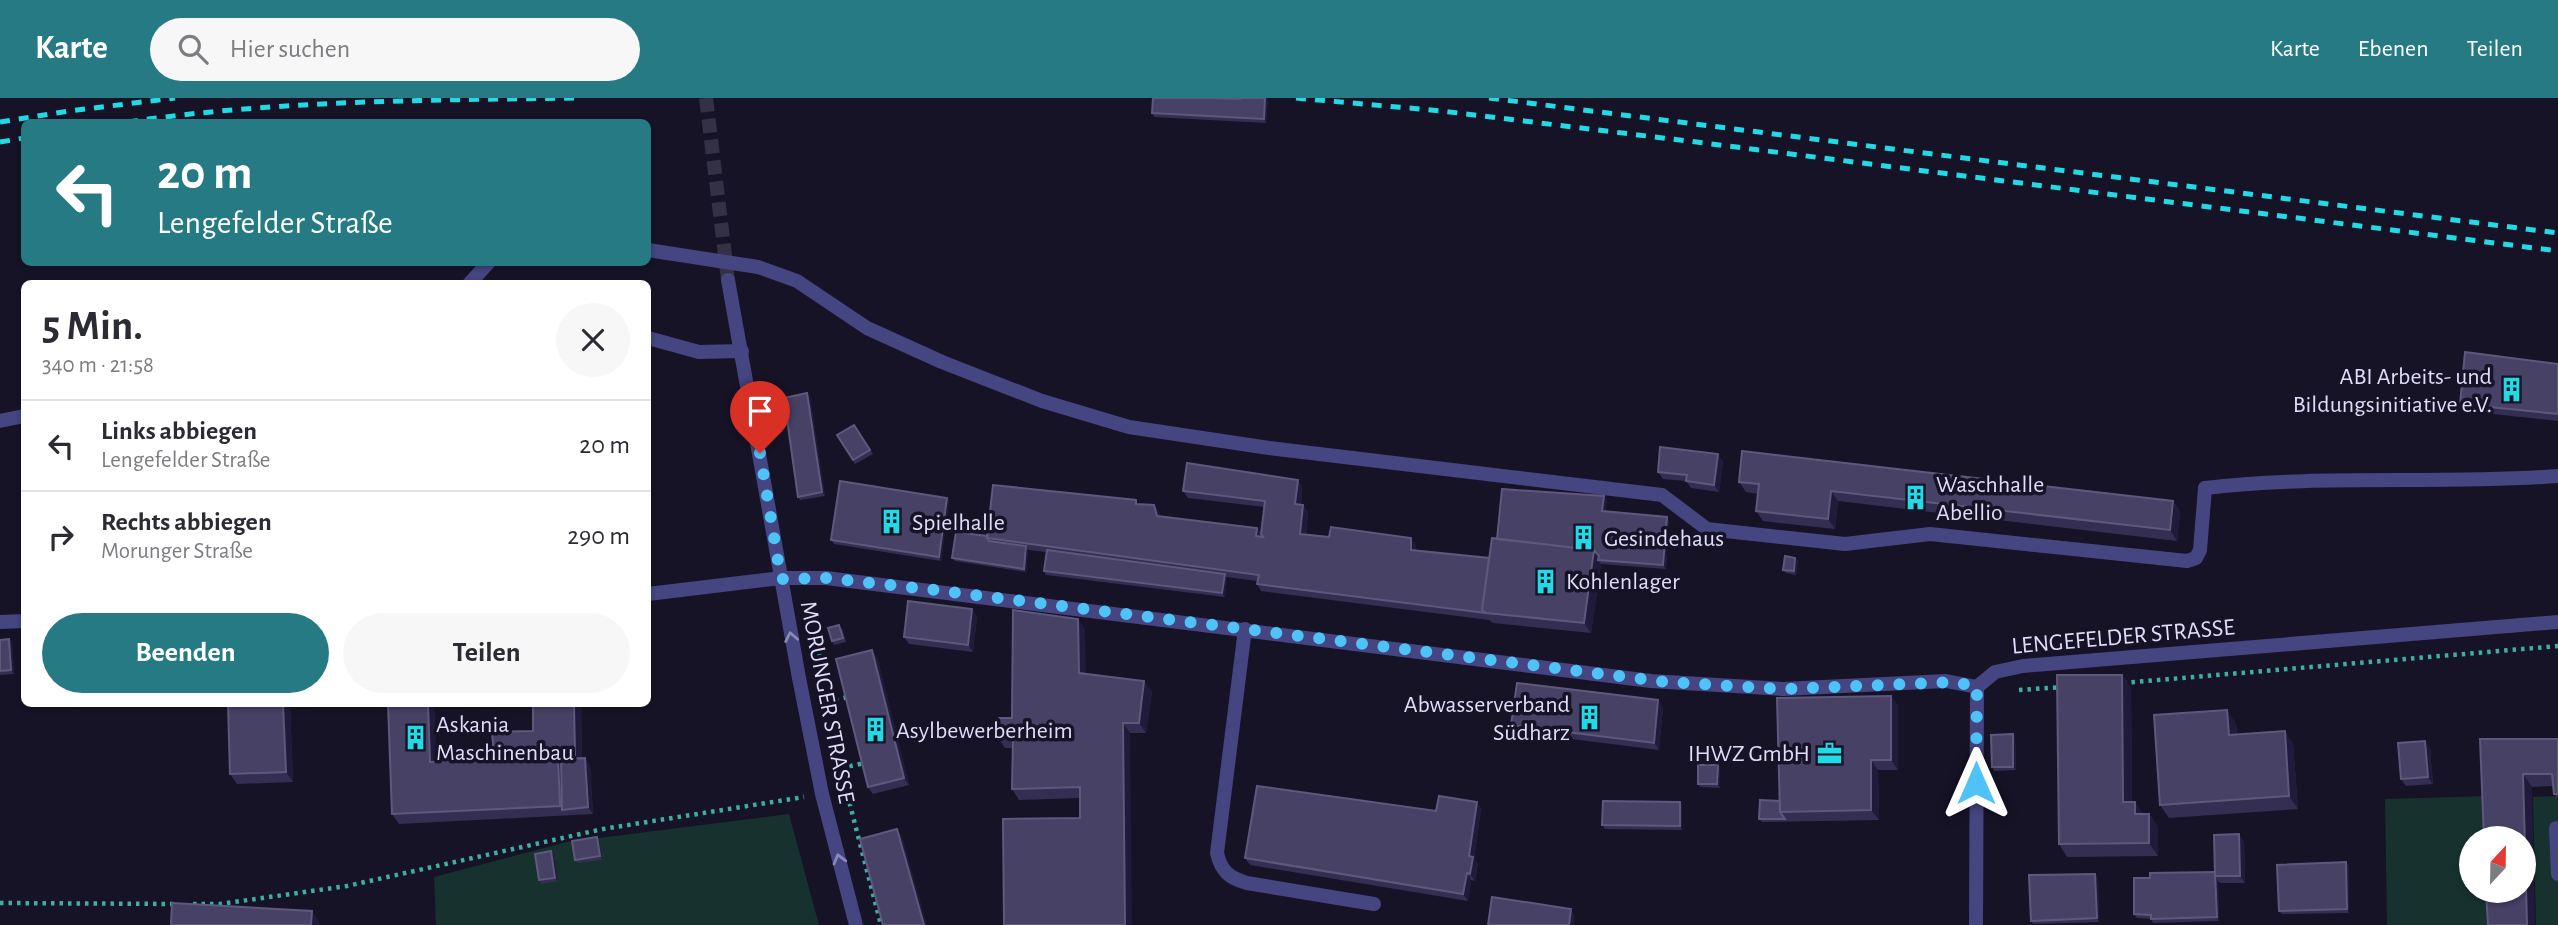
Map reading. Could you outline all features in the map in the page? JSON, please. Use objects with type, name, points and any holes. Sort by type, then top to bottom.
[{"type":"street","points":[[651,250],[758,267],[797,281],[867,328],[942,362],[1042,401],[1129,427],[1269,448],[1662,495],[1707,528],[1845,544],[1930,534],[2187,561],[2196,558],[2200,550],[2205,488],[2254,483],[2558,476]]},
{"type":"street","points":[[473,280],[485,266]]},
{"type":"street","name":"MORUNGER STRASSE","points":[[728,280],[822,794],[856,925]]},
{"type":"street","points":[[651,339],[699,352],[742,351]]},
{"type":"street","points":[[0,421],[21,417]]},
{"type":"street","points":[[651,594],[781,579],[826,578],[1681,684],[1783,689],[1945,681],[1977,687],[1976,925]]},
{"type":"street","points":[[0,622],[21,621]]},
{"type":"street","name":"LENGEFELDER STRASSE","points":[[1977,687],[1994,672],[2023,666],[2558,622]]},
{"type":"street","points":[[1245,629],[1217,853],[1220,863],[1225,873],[1235,880],[1374,904]]},
{"type":"street","points":[[2556,828],[2558,874]]},
{"type":"path","points":[[813,612],[827,704],[848,697]]},
{"type":"path","points":[[2122,683],[2558,646]]},
{"type":"path","points":[[2011,691],[2070,687]]},
{"type":"path","points":[[838,756],[871,877],[881,925]]},
{"type":"path","points":[[841,768],[865,763]]},
{"type":"path","points":[[0,903],[220,905],[347,886],[603,829],[822,794]]},
{"type":"green space","points":[[2488,796],[2489,826],[2459,826],[2459,903],[2493,903],[2494,925],[2387,925],[2385,799]]},
{"type":"green space","points":[[2558,796],[2558,925],[2536,925],[2536,826],[2534,826],[2533,797]]},
{"type":"green space","points":[[789,814],[819,925],[436,925],[434,877],[567,842]]},
{"type":"building","points":[[1153,98],[1265,98],[1264,119],[1152,113]]},
{"type":"building","name":"ABI Arbeits- und Bildungsinitiative e.V.","points":[[2465,352],[2558,364],[2558,414],[2460,404]]},
{"type":"building","points":[[807,393],[822,492],[798,497],[784,398]]},
{"type":"building","points":[[854,425],[870,450],[853,460],[837,435]]},
{"type":"building","points":[[1660,447],[1718,454],[1714,485],[1686,481],[1687,475],[1658,472]]},
{"type":"building","name":"Waschhalle Abellio","points":[[1742,451],[2173,501],[2170,530],[1831,491],[1828,519],[1756,511],[1759,484],[1739,482]]},
{"type":"building","points":[[1187,463],[1298,480],[1295,504],[1303,505],[1300,534],[1329,537],[1331,527],[1411,538],[1411,550],[1489,558],[1482,610],[1485,613],[1257,584],[1259,575],[987,538],[993,485],[1136,500],[1136,504],[1154,505],[1157,516],[1257,528],[1256,536],[1263,537],[1261,534],[1265,501],[1183,491]]},
{"type":"building","name":"Spielhalle","points":[[840,481],[947,498],[939,557],[831,540]]},
{"type":"building","name":"Gesindehaus","points":[[1502,489],[1604,496],[1602,511],[1667,517],[1663,565],[1598,560],[1599,556],[1594,550],[1497,539]]},
{"type":"building","points":[[956,532],[987,536],[989,541],[1026,546],[1024,569],[952,558]]},
{"type":"building","name":"Kohlenlager","points":[[1492,538],[1594,550],[1584,623],[1486,613],[1482,610]]},
{"type":"building","points":[[1047,550],[1225,574],[1222,593],[1044,571]]},
{"type":"building","points":[[1785,556],[1795,558],[1794,571],[1783,570]]},
{"type":"building","points":[[908,601],[972,609],[968,645],[904,637]]},
{"type":"building","points":[[1013,610],[1078,619],[1079,673],[1144,681],[1139,723],[1123,723],[1125,925],[1004,925],[1003,819],[1080,818],[1080,787],[1012,789],[1013,738],[998,738],[999,718],[1012,718]]},
{"type":"building","points":[[839,625],[843,638],[832,641],[828,628]]},
{"type":"building","points":[[9,639],[11,670],[0,671],[0,640]]},
{"type":"building","name":"Asylbewerberheim","points":[[872,650],[904,778],[868,787],[836,659]]},
{"type":"building","points":[[2057,675],[2122,675],[2123,802],[2135,802],[2135,814],[2149,814],[2149,843],[2059,844]]},
{"type":"building","name":"Abwasserverband Südharz","points":[[1517,683],[1658,700],[1654,743],[1511,725]]},
{"type":"building","points":[[1891,696],[1891,760],[1871,760],[1871,810],[1780,812],[1777,698]]},
{"type":"building","points":[[228,707],[283,707],[286,772],[230,774]]},
{"type":"building","points":[[388,707],[428,707],[430,762],[494,758],[492,732],[533,731],[533,707],[574,707],[575,755],[558,756],[560,806],[392,814]]},
{"type":"building","points":[[2227,710],[2229,735],[2285,731],[2289,796],[2160,805],[2154,715]]},
{"type":"building","points":[[2013,734],[2013,767],[1992,767],[1991,735]]},
{"type":"building","points":[[2480,739],[2558,739],[2558,794],[2554,794],[2552,774],[2523,774],[2524,826],[2484,826]]},
{"type":"building","points":[[2425,741],[2428,777],[2401,779],[2398,743]]},
{"type":"building","points":[[585,758],[588,807],[562,810],[561,759]]},
{"type":"building","points":[[1698,765],[1718,765],[1717,784],[1698,784]]},
{"type":"building","points":[[1257,786],[1436,811],[1439,796],[1477,802],[1469,856],[1473,857],[1463,894],[1245,858]]},
{"type":"building","points":[[1760,800],[1780,801],[1780,812],[1785,819],[1759,819]]},
{"type":"building","points":[[1603,801],[1680,802],[1680,826],[1602,825]]},
{"type":"building","points":[[897,829],[924,925],[883,925],[860,839]]},
{"type":"building","points":[[2239,834],[2240,876],[2215,876],[2214,835]]},
{"type":"building","points":[[597,837],[600,856],[575,860],[572,841]]},
{"type":"building","points":[[551,851],[555,878],[539,880],[535,854]]},
{"type":"building","points":[[2346,862],[2347,909],[2279,911],[2277,865]]},
{"type":"building","points":[[2215,872],[2217,917],[2151,919],[2151,915],[2134,914],[2134,878],[2150,878],[2150,873]]},
{"type":"building","points":[[2095,874],[2097,918],[2031,921],[2029,875]]},
{"type":"building","points":[[1492,897],[1571,909],[1569,925],[1488,925]]},
{"type":"building","points":[[172,903],[312,911],[311,925],[171,925]]},
{"type":"building","points":[[2487,903],[2526,903],[2527,925],[2488,925]]},
{"type":"tunnel","points":[[706,98],[728,280]]},
{"type":"railway","points":[[0,122],[175,98]]},
{"type":"railway","points":[[152,119],[297,105],[581,98]]},
{"type":"railway","points":[[1296,98],[1442,111],[2558,251]]},
{"type":"railway","points":[[1489,98],[2558,233]]},
{"type":"railway","points":[[0,142],[21,138]]},
{"type":"place","name":"ABI Arbeits- und Bildungsinitiative e.V.","points":[[2512,390]]},
{"type":"place","name":"Waschhalle Abellio","points":[[1916,498]]},
{"type":"place","name":"Spielhalle","points":[[892,522]]},
{"type":"place","name":"Gesindehaus","points":[[1584,538]]},
{"type":"place","name":"Kohlenlager","points":[[1546,581]]},
{"type":"place","name":"Abwasserverband Südharz","points":[[1590,718]]},
{"type":"place","name":"Asylbewerberheim","points":[[876,730]]},
{"type":"place","name":"Askania Maschinenbau","points":[[416,738]]},
{"type":"place","name":"IHWZ GmbH","points":[[1830,753]]},
{"type":"route","points":[[760,453],[781,579],[826,578],[935,590],[1666,682],[1783,689],[1955,682],[1977,687],[1976,783]]}]
